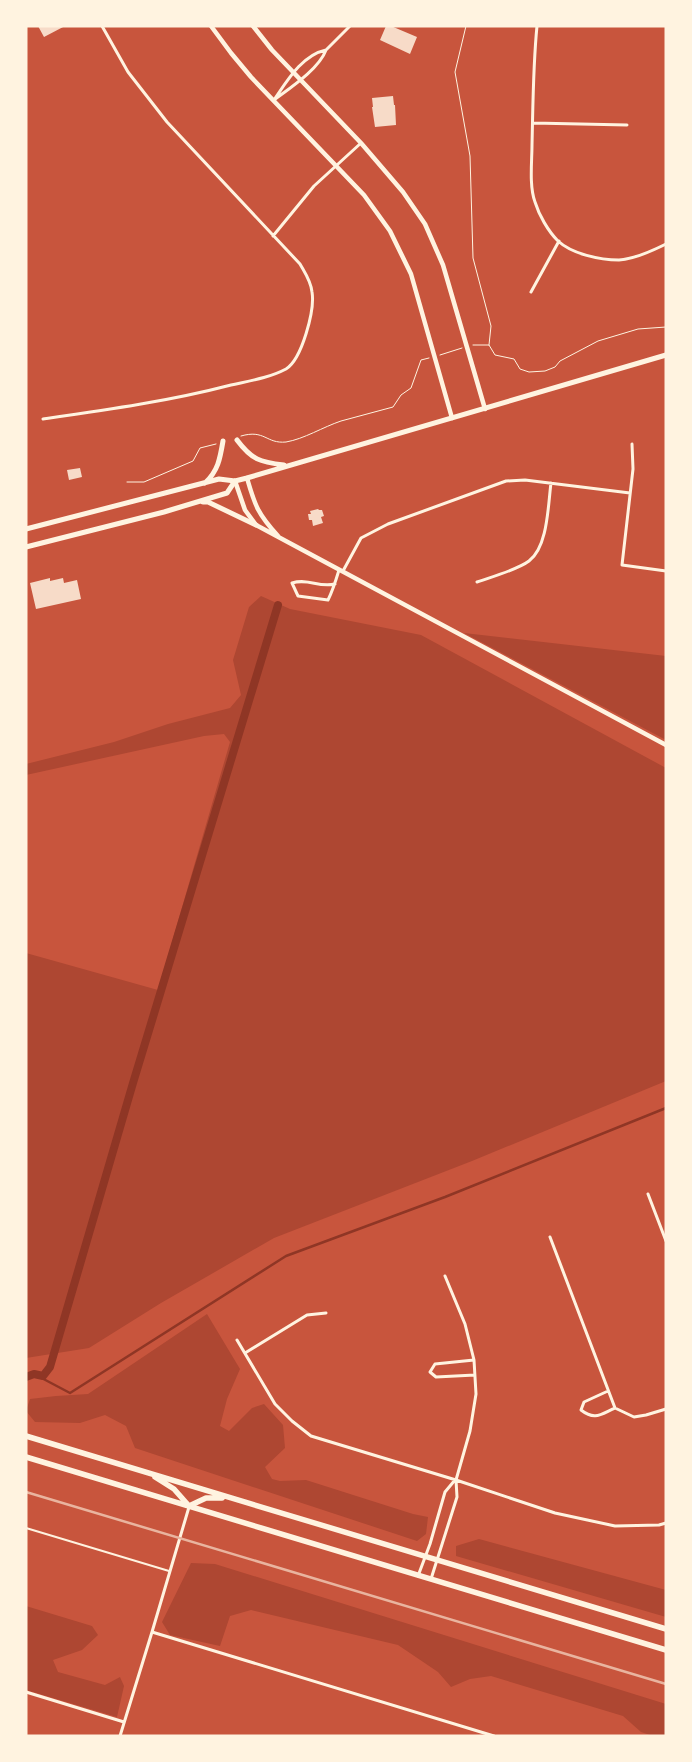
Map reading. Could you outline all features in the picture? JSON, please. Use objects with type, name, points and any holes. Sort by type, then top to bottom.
[{"type":"highway","points":[[26,1436],[666,1629]]},
{"type":"highway","points":[[26,1457],[666,1650]]},
{"type":"highway","points":[[146,1472],[174,1489],[189,1506]]},
{"type":"highway","points":[[189,1506],[206,1498],[237,1500]]},
{"type":"main road","points":[[211,26],[231,54],[364,195],[390,231],[411,274],[452,418]]},
{"type":"main road","points":[[253,26],[300,80],[361,142],[403,192],[425,224],[443,265],[485,408]]},
{"type":"main road","points":[[26,529],[219,479],[235,481],[247,478],[666,356]]},
{"type":"main road","points":[[236,439],[253,458],[262,462],[287,466]]},
{"type":"main road","points":[[204,483],[213,476],[219,464],[223,441]]},
{"type":"main road","points":[[247,478],[256,506],[263,519],[281,539]]},
{"type":"main road","points":[[26,547],[197,502],[227,492],[235,481]]},
{"type":"main road","points":[[235,481],[245,510],[256,525]]},
{"type":"main road","points":[[197,502],[208,502],[256,525],[666,745]]},
{"type":"street","points":[[43,418],[102,410],[207,391],[271,376],[288,367],[298,354],[311,312],[312,293],[308,277],[300,264],[167,122],[128,72],[102,26]]},
{"type":"street","points":[[274,100],[300,80],[323,58],[326,50],[350,26]]},
{"type":"street","points":[[537,26],[534,60],[532,170],[534,200],[543,221],[559,241],[596,259],[620,260],[666,244]]},
{"type":"street","points":[[274,100],[294,72],[316,52],[326,50]]},
{"type":"street","points":[[532,123],[626,125]]},
{"type":"street","points":[[273,236],[314,186],[361,142]]},
{"type":"street","points":[[530,292],[559,241]]},
{"type":"street","points":[[632,444],[633,469],[622,565],[666,572]]},
{"type":"street","points":[[335,584],[320,585],[302,580],[292,583],[298,596],[328,600],[335,584],[340,571],[361,538],[388,524],[506,481],[525,480],[630,493]]},
{"type":"street","points":[[477,582],[496,576],[529,561],[540,546],[545,528],[551,483]]},
{"type":"street","points":[[648,1194],[666,1241]]},
{"type":"street","points":[[550,1237],[615,1408],[634,1417],[646,1416],[666,1409]]},
{"type":"street","points":[[431,1580],[456,1496],[456,1480],[470,1430],[476,1394],[474,1360],[464,1324],[445,1276]]},
{"type":"street","points":[[245,1353],[307,1315],[326,1313]]},
{"type":"street","points":[[237,1340],[275,1404],[311,1436],[456,1480],[555,1513],[615,1526],[659,1525],[666,1523]]},
{"type":"street","points":[[474,1360],[435,1364],[430,1372],[436,1377],[475,1375]]},
{"type":"street","points":[[608,1391],[584,1402],[581,1410],[588,1415],[596,1417],[615,1408]]},
{"type":"street","points":[[418,1576],[426,1557],[445,1492],[456,1480]]},
{"type":"street","points":[[120,1736],[189,1506]]},
{"type":"street","points":[[152,1632],[494,1736]]},
{"type":"street","points":[[26,1692],[124,1722]]},
{"type":"lane","points":[[26,1528],[170,1571]]},
{"type":"path","points":[[466,26],[455,72],[470,156],[473,258],[491,326],[489,345],[495,355],[514,359],[520,369],[537,372],[555,367],[560,361],[598,341],[638,329],[666,327]]},
{"type":"path","points":[[236,439],[252,433],[261,434],[274,442],[286,442],[340,422],[393,407],[400,395],[411,388],[421,360],[477,344],[489,345]]},
{"type":"path","points":[[127,482],[144,482],[160,476],[193,461],[200,448],[223,441]]},
{"type":"shaded area","points":[[261,596],[290,609],[421,635],[666,768],[666,1081],[472,1161],[274,1238],[161,1303],[89,1348],[26,1358],[26,953],[158,990],[230,742],[224,734],[204,736],[26,775],[26,764],[114,742],[168,724],[230,708],[241,695],[233,660],[249,607]]},
{"type":"shaded area","points":[[464,633],[666,656],[666,740]]},
{"type":"shaded area","points":[[207,1314],[240,1369],[227,1399],[220,1426],[229,1431],[252,1408],[264,1404],[283,1425],[285,1448],[265,1467],[272,1479],[280,1481],[306,1480],[428,1517],[426,1534],[417,1541],[135,1448],[126,1426],[105,1415],[80,1423],[35,1422],[26,1411],[30,1399],[88,1394]]},
{"type":"shaded area","points":[[479,1539],[666,1590],[666,1617],[456,1556],[456,1546]]},
{"type":"shaded area","points":[[191,1563],[215,1564],[666,1704],[666,1736],[653,1736],[641,1732],[623,1716],[491,1676],[470,1679],[451,1687],[438,1672],[398,1645],[251,1610],[230,1616],[220,1646],[170,1635],[162,1622]]},
{"type":"shaded area","points":[[26,1606],[92,1626],[98,1635],[82,1650],[53,1660],[58,1672],[105,1685],[120,1677],[124,1686],[117,1717],[26,1690]]},
{"type":"building","points":[[38,26],[65,26],[44,37]]},
{"type":"building","points":[[386,26],[391,26],[417,37],[410,54],[380,40]]},
{"type":"building","points":[[393,96],[396,125],[375,127],[372,98]]},
{"type":"building","points":[[80,468],[82,477],[69,480],[67,470]]},
{"type":"building","points":[[322,510],[324,516],[321,517],[323,523],[313,526],[308,514],[311,514],[310,511]]},
{"type":"building","points":[[50,578],[50,581],[63,578],[64,583],[77,580],[81,599],[36,609],[30,583]]},
{"type":"waterway","points":[[26,1377],[34,1374],[43,1376],[50,1367],[133,1083],[278,605]]},
{"type":"waterway","points":[[34,1374],[70,1393],[286,1256],[445,1197],[666,1108]]},
{"type":"railway","points":[[26,1492],[666,1684]]}]
